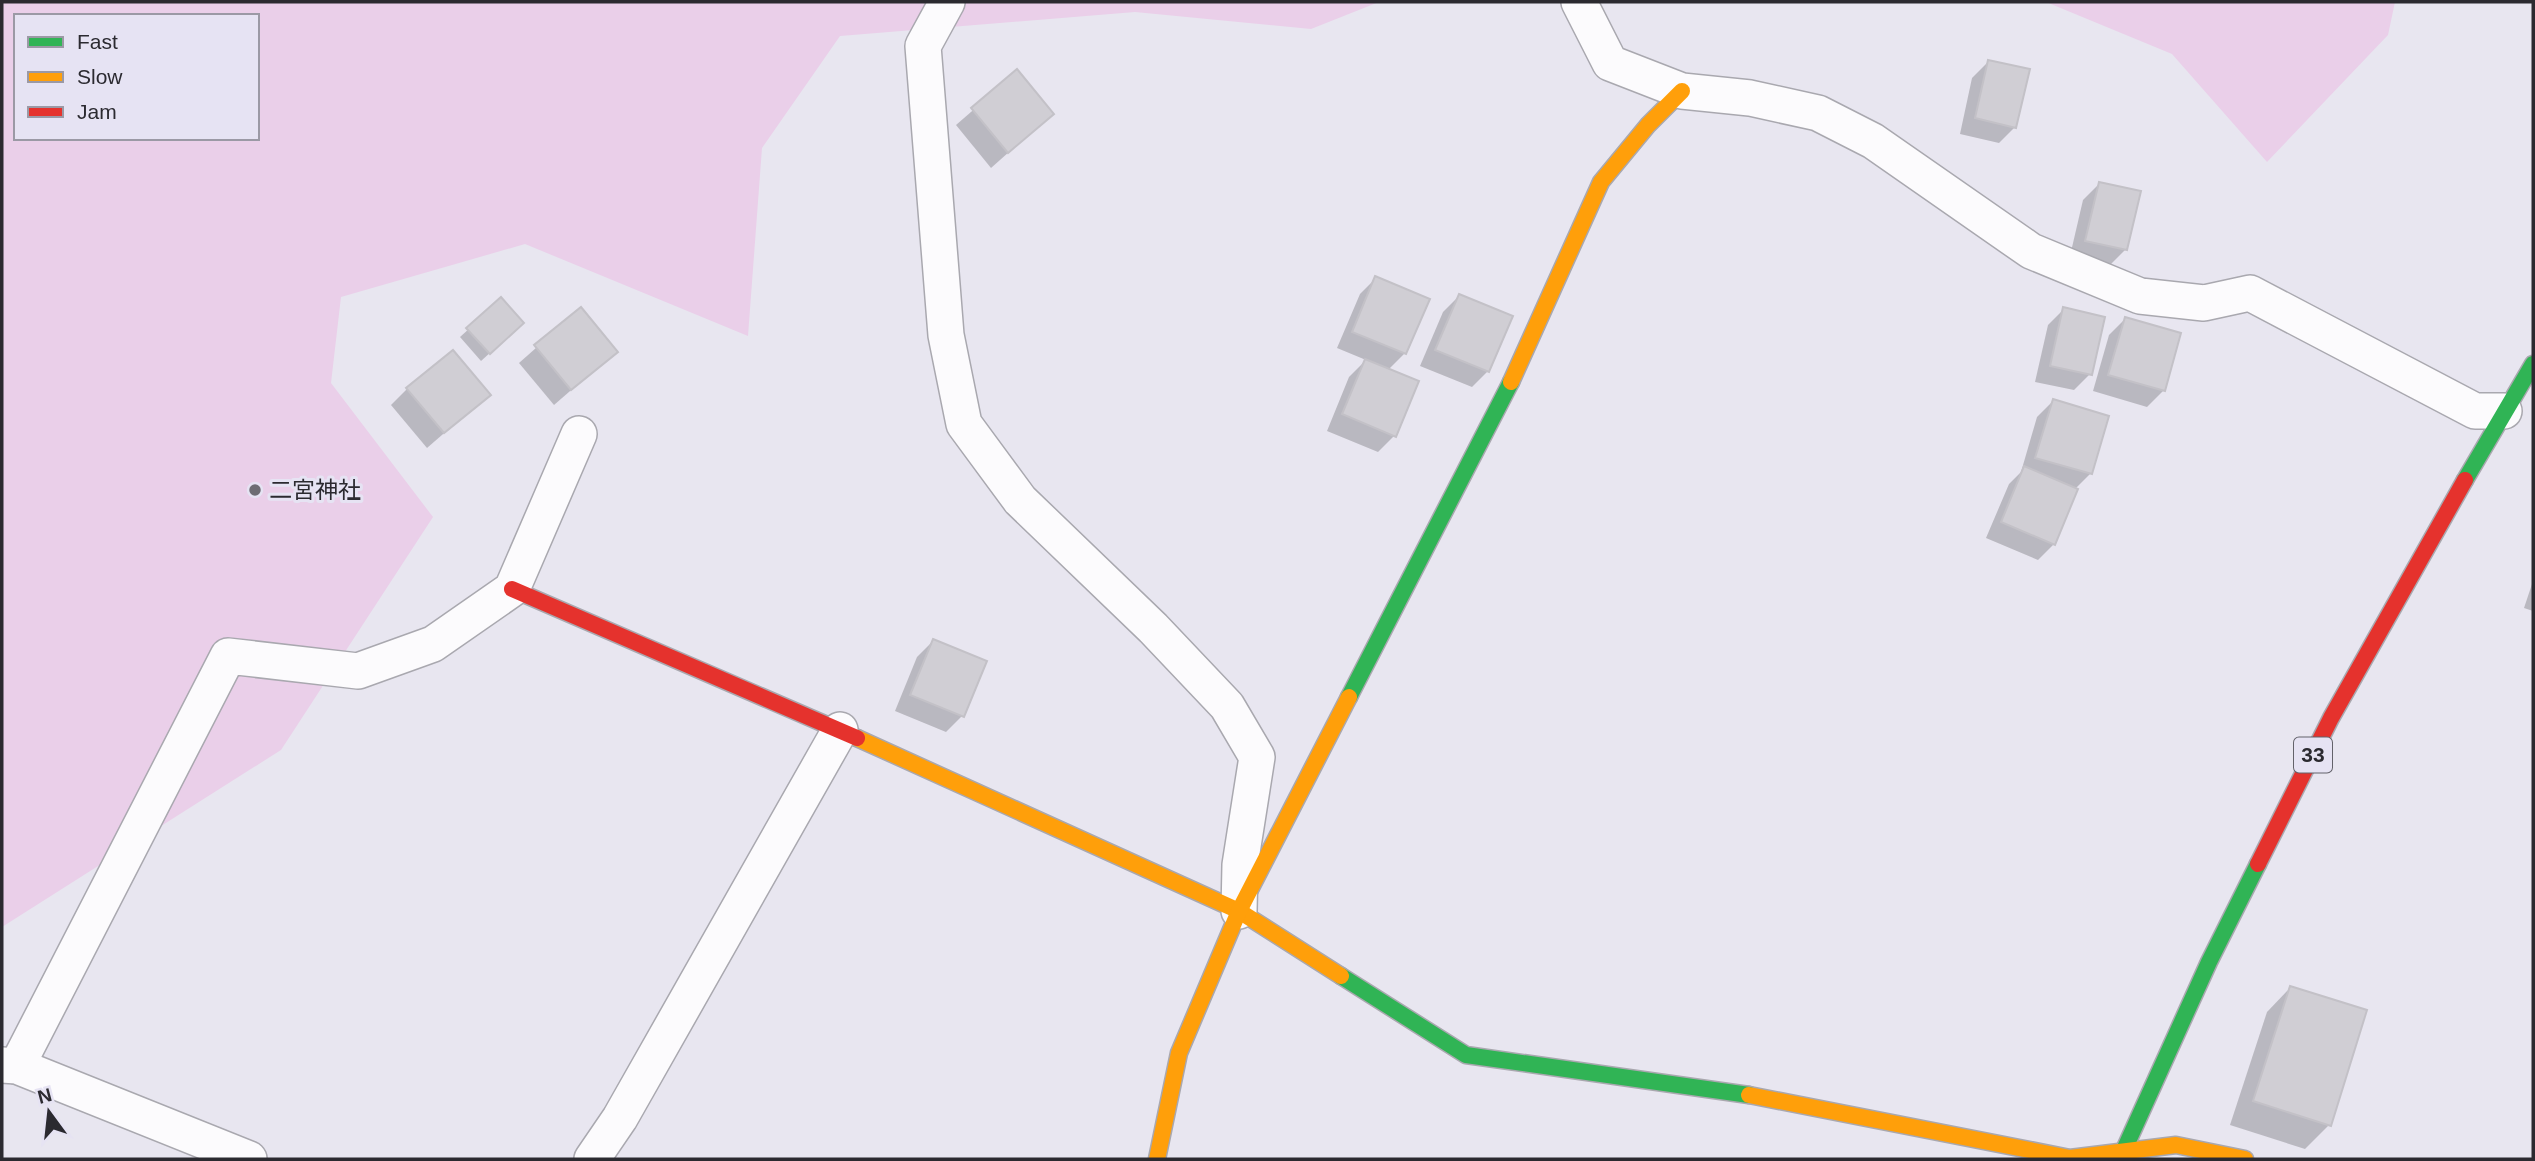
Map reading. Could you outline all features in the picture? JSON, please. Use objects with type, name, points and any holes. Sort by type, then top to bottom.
[{"type":"street","points":[[947,2],[923,46],[946,335],[964,424],[1020,500],[1153,628],[1227,706],[1257,757],[1240,865],[1239,911]]},
{"type":"street","points":[[1579,2],[1610,63],[1682,92],[1750,98],[1818,113],[1873,141],[2031,251],[2140,296],[2204,303],[2250,293],[2475,411],[2517,400]]},
{"type":"street","points":[[1157,1159],[1179,1053],[1239,911],[1521,362],[1601,183],[1648,125],[1682,92]]},
{"type":"street","name":"33","points":[[2121,1154],[2208,962],[2331,718],[2517,400],[2533,364]]},
{"type":"street","points":[[250,1159],[10,1065],[228,656],[358,671],[433,644],[512,589],[579,434]]},
{"type":"street","points":[[512,589],[841,730],[1239,911],[1466,1055],[1722,1090],[2070,1158],[2121,1154],[2176,1144],[2245,1159]]},
{"type":"street","points":[[592,1159],[620,1118],[841,730]]},
{"type":"shaded area","points":[[2,2],[1379,2],[1311,29],[1135,12],[840,36],[762,148],[748,336],[525,244],[341,297],[331,383],[433,517],[281,750],[2,927]]},
{"type":"shaded area","points":[[2046,2],[2395,2],[2388,35],[2267,162],[2172,54]]},
{"type":"building","points":[[1988,60],[2030,69],[2016,128],[1975,118]]},
{"type":"building","points":[[1017,69],[1054,114],[1008,153],[971,108]]},
{"type":"building","points":[[2099,182],[2141,191],[2127,250],[2085,241]]},
{"type":"building","points":[[1375,276],[1430,299],[1406,354],[1352,332]]},
{"type":"building","points":[[1459,294],[1513,316],[1489,372],[1435,350]]},
{"type":"building","points":[[501,297],[524,323],[490,354],[466,328]]},
{"type":"building","points":[[581,307],[618,352],[571,390],[534,345]]},
{"type":"building","points":[[2063,307],[2105,317],[2092,375],[2050,366]]},
{"type":"building","points":[[2125,317],[2181,333],[2165,391],[2108,375]]},
{"type":"building","points":[[453,350],[491,395],[444,433],[406,388]]},
{"type":"building","points":[[1365,359],[1419,381],[1396,437],[1342,414]]},
{"type":"building","points":[[2053,399],[2109,416],[2092,474],[2035,458]]},
{"type":"building","points":[[2024,466],[2078,489],[2055,545],[2001,522]]},
{"type":"building","points":[[933,639],[987,661],[964,717],[910,695]]},
{"type":"building","points":[[2290,986],[2367,1010],[2331,1126],[2253,1101]]},
{"type":"traffic: fast","points":[[2465,480],[2533,364]]},
{"type":"traffic: fast","points":[[1349,697],[1511,382]]},
{"type":"traffic: fast","points":[[2120,1159],[2209,962],[2258,864]]},
{"type":"traffic: fast","points":[[1341,976],[1466,1055],[1749,1095]]},
{"type":"traffic: slow","points":[[1511,382],[1601,182],[1648,125],[1682,91]]},
{"type":"traffic: slow","points":[[1157,1159],[1179,1053],[1239,911],[1349,697]]},
{"type":"traffic: slow","points":[[857,738],[1239,911],[1341,976]]},
{"type":"traffic: slow","points":[[1749,1095],[2070,1158],[2176,1145],[2245,1159]]},
{"type":"traffic: jam","points":[[2258,864],[2331,718],[2465,480]]},
{"type":"traffic: jam","points":[[512,589],[857,738]]},
{"type":"place","name":"二宮神社","points":[[255,490]]}]
